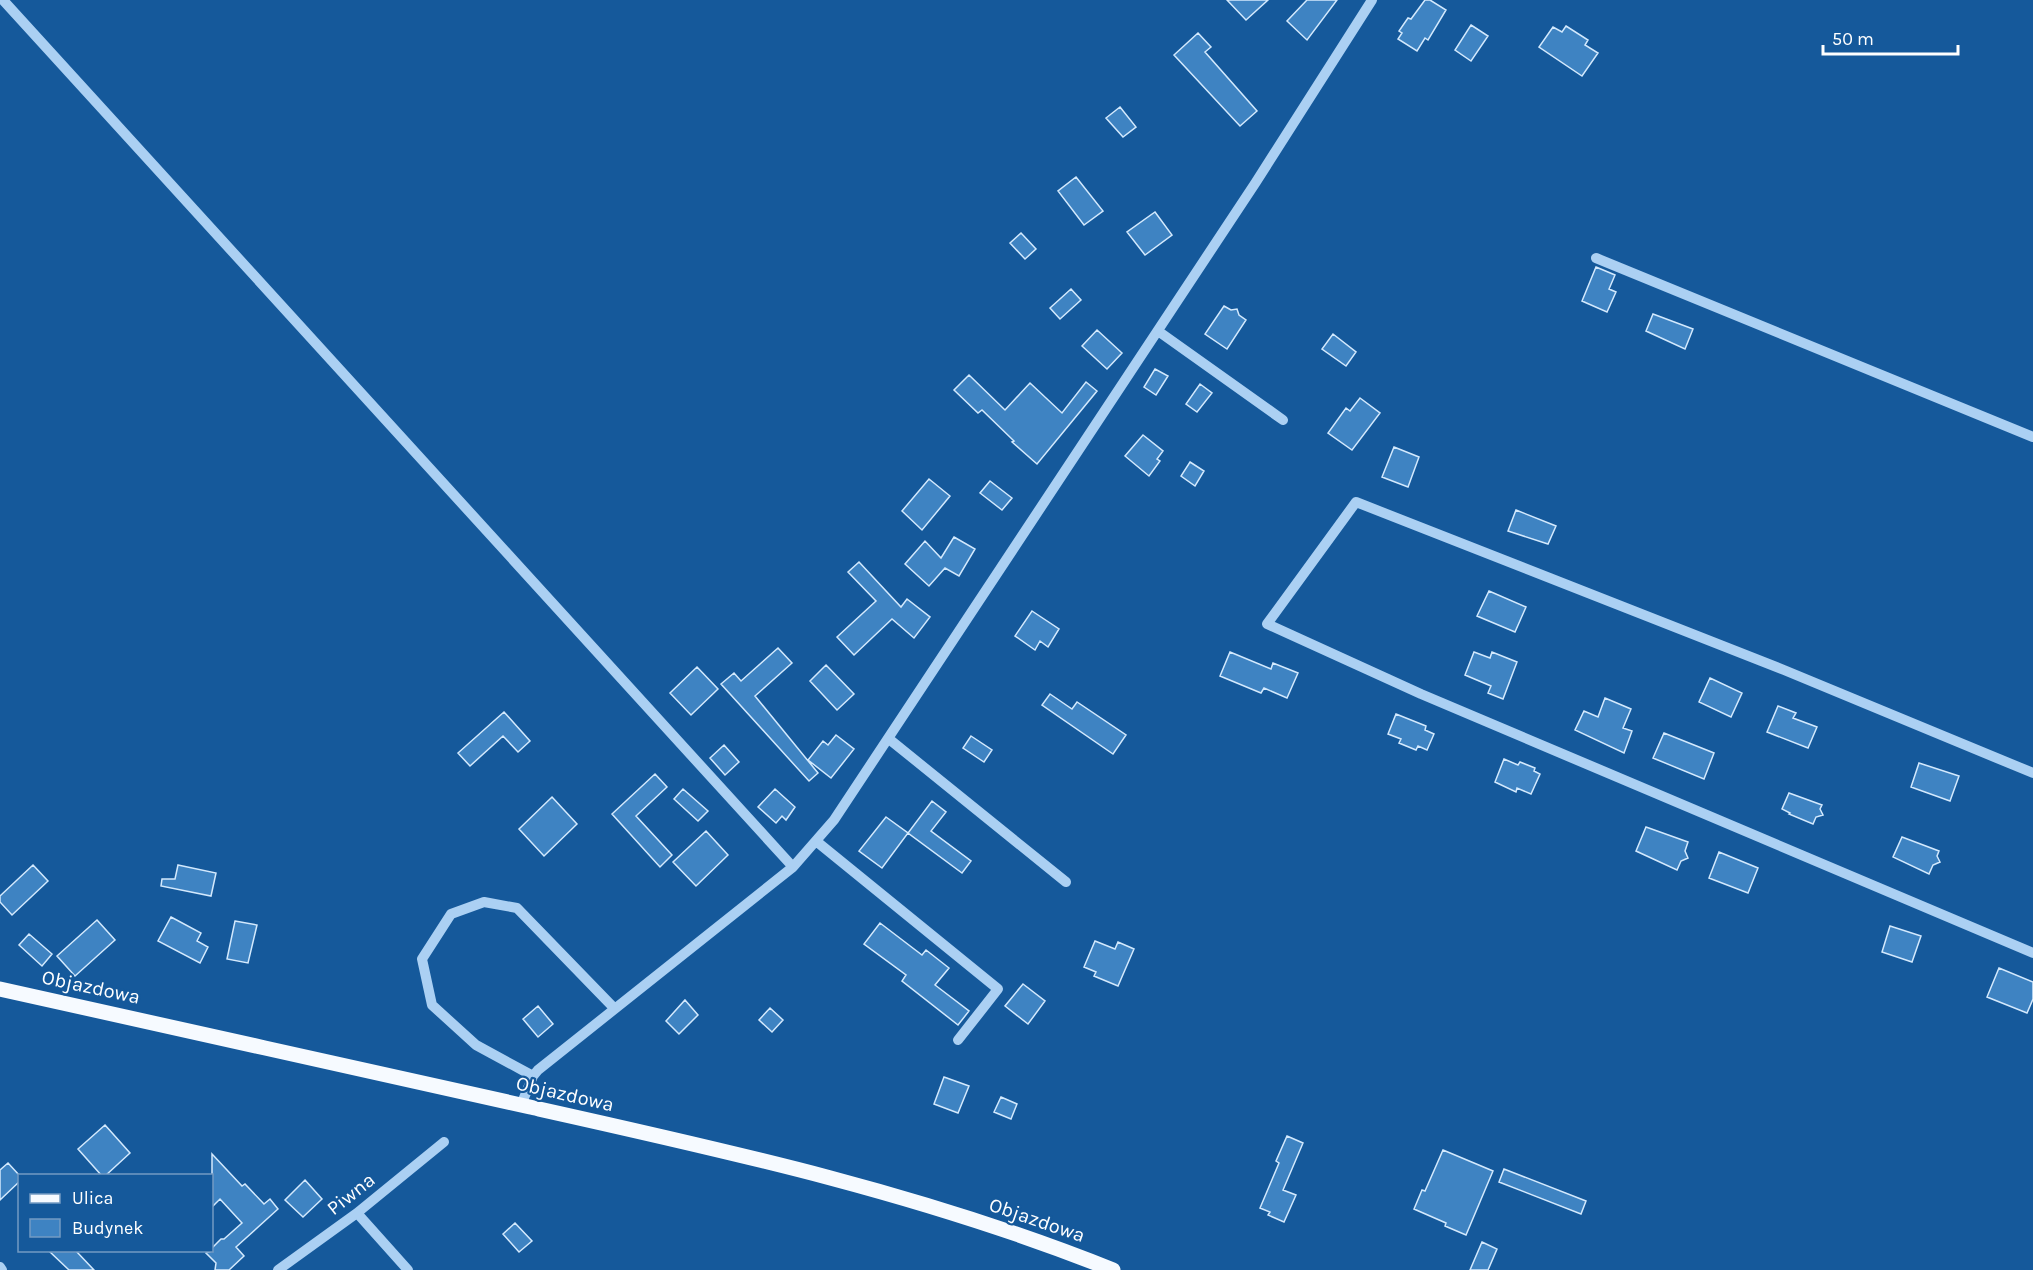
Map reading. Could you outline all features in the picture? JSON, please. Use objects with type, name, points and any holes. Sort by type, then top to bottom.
[{"type":"main road","name":"Objazdowa","points":[[0,989],[786,1165],[855,1183],[1001,1228],[1113,1270]]},
{"type":"street","points":[[3,0],[793,867]]},
{"type":"street","points":[[521,1105],[533,1076],[538,1070],[793,867],[834,820],[1158,331],[1372,0]]},
{"type":"street","points":[[1596,258],[2033,437]]},
{"type":"street","points":[[1158,331],[1283,420]]},
{"type":"street","points":[[2033,772],[1784,670],[1356,502],[1267,624],[1420,694],[2033,953]]},
{"type":"street","points":[[889,739],[1066,882]]},
{"type":"street","points":[[816,841],[998,989],[958,1040]]},
{"type":"street","points":[[533,1076],[476,1045],[432,1005],[422,959],[451,914],[484,902],[517,908],[615,1008]]},
{"type":"street","name":"Piwna","points":[[278,1270],[357,1213],[444,1142]]},
{"type":"street","points":[[357,1213],[408,1270]]},
{"type":"building","points":[[1227,0],[1268,0],[1246,20]]},
{"type":"building","points":[[1307,0],[1337,0],[1307,40],[1287,21]]},
{"type":"building","points":[[1425,0],[1430,0],[1446,10],[1428,40],[1425,38],[1417,51],[1398,39],[1402,33],[1399,31]]},
{"type":"building","points":[[1471,25],[1488,36],[1471,61],[1455,50]]},
{"type":"building","points":[[1566,26],[1588,40],[1585,45],[1598,53],[1582,76],[1539,47],[1553,27],[1562,32]]},
{"type":"building","points":[[1198,33],[1211,47],[1205,52],[1257,111],[1240,126],[1174,55]]},
{"type":"building","points":[[1120,107],[1136,127],[1123,137],[1106,118]]},
{"type":"building","points":[[1076,177],[1103,211],[1084,225],[1058,191]]},
{"type":"building","points":[[1155,212],[1172,235],[1145,255],[1127,232]]},
{"type":"building","points":[[1021,233],[1036,249],[1025,259],[1010,243]]},
{"type":"building","points":[[1596,267],[1615,275],[1609,289],[1616,292],[1607,312],[1582,301]]},
{"type":"building","points":[[1071,289],[1081,300],[1060,319],[1050,308]]},
{"type":"building","points":[[1224,306],[1231,310],[1237,309],[1239,315],[1246,320],[1227,349],[1205,334]]},
{"type":"building","points":[[1653,314],[1693,329],[1685,349],[1646,331]]},
{"type":"building","points":[[1097,330],[1122,353],[1107,369],[1082,346]]},
{"type":"building","points":[[1333,334],[1356,352],[1346,366],[1322,349]]},
{"type":"building","points":[[1155,369],[1168,376],[1156,395],[1144,387]]},
{"type":"building","points":[[969,375],[1005,410],[1030,383],[1062,413],[1086,382],[1097,391],[1037,464],[1012,442],[1014,441],[982,410],[978,413],[954,390]]},
{"type":"building","points":[[1200,384],[1212,393],[1197,412],[1186,404]]},
{"type":"building","points":[[1360,398],[1380,413],[1352,450],[1328,433],[1346,408],[1350,411]]},
{"type":"building","points":[[1143,435],[1163,451],[1157,459],[1160,461],[1149,476],[1125,456]]},
{"type":"building","points":[[1394,447],[1419,457],[1408,487],[1382,477]]},
{"type":"building","points":[[1190,462],[1204,471],[1195,486],[1181,476]]},
{"type":"building","points":[[929,479],[950,496],[922,530],[902,511]]},
{"type":"building","points":[[990,481],[1012,498],[1002,510],[980,493]]},
{"type":"building","points":[[1516,510],[1556,526],[1548,544],[1508,531]]},
{"type":"building","points":[[954,537],[975,549],[959,576],[945,568],[929,586],[905,564],[925,541],[941,558]]},
{"type":"building","points":[[859,562],[901,607],[907,599],[930,617],[914,638],[892,619],[854,655],[837,637],[876,601],[848,572]]},
{"type":"building","points":[[1489,591],[1526,607],[1515,632],[1477,616]]},
{"type":"building","points":[[1032,611],[1059,629],[1048,647],[1040,641],[1035,650],[1015,636]]},
{"type":"building","points":[[778,648],[792,663],[755,696],[818,773],[809,781],[721,684],[734,673],[741,681]]},
{"type":"building","points":[[1230,652],[1271,669],[1273,663],[1298,673],[1287,698],[1264,688],[1261,693],[1220,676]]},
{"type":"building","points":[[1474,652],[1490,658],[1492,652],[1517,662],[1503,699],[1488,693],[1491,686],[1465,675]]},
{"type":"building","points":[[826,665],[854,694],[837,710],[810,681]]},
{"type":"building","points":[[697,667],[718,689],[691,715],[670,693]]},
{"type":"building","points":[[1710,678],[1742,693],[1731,717],[1699,702]]},
{"type":"building","points":[[1050,694],[1072,709],[1077,702],[1126,735],[1113,754],[1042,705]]},
{"type":"building","points":[[1605,698],[1631,709],[1623,728],[1632,731],[1624,753],[1575,730],[1584,711],[1598,717]]},
{"type":"building","points":[[1778,706],[1796,713],[1793,718],[1817,727],[1808,748],[1767,732]]},
{"type":"building","points":[[504,712],[530,741],[518,752],[503,736],[470,766],[458,753]]},
{"type":"building","points":[[1396,714],[1426,726],[1425,730],[1434,734],[1427,750],[1418,746],[1416,750],[1399,743],[1401,739],[1388,734]]},
{"type":"building","points":[[1664,733],[1714,753],[1704,779],[1653,758]]},
{"type":"building","points":[[836,735],[854,749],[831,778],[808,760],[823,741],[828,745]]},
{"type":"building","points":[[971,736],[992,750],[984,762],[963,748]]},
{"type":"building","points":[[724,745],[739,762],[725,775],[710,758]]},
{"type":"building","points":[[1504,759],[1518,765],[1520,762],[1535,768],[1534,771],[1540,774],[1531,794],[1517,788],[1516,792],[1495,782]]},
{"type":"building","points":[[1919,763],[1959,776],[1950,801],[1911,787]]},
{"type":"building","points":[[655,774],[667,787],[636,816],[672,855],[660,867],[612,814]]},
{"type":"building","points":[[683,789],[708,811],[698,821],[674,799]]},
{"type":"building","points":[[775,789],[795,807],[786,820],[782,816],[776,823],[758,807]]},
{"type":"building","points":[[1789,793],[1822,805],[1820,809],[1823,815],[1816,817],[1813,824],[1789,814],[1782,809]]},
{"type":"building","points":[[552,797],[577,824],[544,856],[519,829]]},
{"type":"building","points":[[932,801],[946,812],[931,831],[971,861],[962,873],[908,833]]},
{"type":"building","points":[[886,817],[908,833],[882,868],[859,851]]},
{"type":"building","points":[[1646,827],[1688,842],[1685,851],[1688,858],[1681,861],[1677,870],[1636,851]]},
{"type":"building","points":[[706,831],[728,855],[696,886],[673,862]]},
{"type":"building","points":[[1902,837],[1939,851],[1937,856],[1940,862],[1933,865],[1929,874],[1893,857]]},
{"type":"building","points":[[1719,852],[1758,868],[1748,893],[1709,878]]},
{"type":"building","points":[[33,865],[48,881],[12,915],[0,902],[0,896]]},
{"type":"building","points":[[178,865],[216,873],[211,896],[161,886],[162,879],[175,879]]},
{"type":"building","points":[[171,917],[201,933],[197,941],[208,947],[200,963],[158,941]]},
{"type":"building","points":[[97,920],[115,940],[75,976],[57,956]]},
{"type":"building","points":[[235,921],[257,925],[248,963],[227,959]]},
{"type":"building","points":[[880,923],[922,955],[926,950],[949,968],[935,985],[969,1011],[958,1025],[902,981],[906,975],[864,944]]},
{"type":"building","points":[[1890,926],[1921,936],[1912,962],[1882,952]]},
{"type":"building","points":[[29,934],[52,954],[42,966],[19,945]]},
{"type":"building","points":[[1095,941],[1115,949],[1118,942],[1134,949],[1118,986],[1094,976],[1096,972],[1084,967]]},
{"type":"building","points":[[1999,968],[2033,982],[2033,999],[2027,1013],[1987,997]]},
{"type":"building","points":[[1023,984],[1045,1001],[1028,1024],[1005,1006]]},
{"type":"building","points":[[685,1000],[698,1015],[679,1034],[666,1021]]},
{"type":"building","points":[[538,1006],[553,1024],[538,1037],[523,1019]]},
{"type":"building","points":[[770,1008],[783,1020],[772,1032],[759,1020]]},
{"type":"building","points":[[944,1077],[969,1086],[958,1113],[934,1104]]},
{"type":"building","points":[[1001,1097],[1017,1104],[1011,1119],[994,1112]]},
{"type":"building","points":[[105,1125],[130,1153],[107,1174],[100,1174],[78,1149]]},
{"type":"building","points":[[1287,1136],[1303,1143],[1283,1190],[1296,1195],[1284,1222],[1268,1215],[1270,1212],[1260,1208],[1279,1163],[1276,1161]]},
{"type":"building","points":[[1443,1150],[1493,1171],[1466,1235],[1414,1209],[1422,1190],[1425,1191]]},
{"type":"building","points":[[212,1154],[242,1186],[245,1184],[264,1204],[270,1199],[278,1209],[236,1247],[244,1256],[229,1270],[215,1270],[216,1263],[206,1253],[213,1252],[213,1247],[221,1239],[224,1239],[242,1223],[220,1199],[213,1206]]},
{"type":"building","points":[[8,1163],[18,1174],[18,1183],[0,1200],[0,1170]]},
{"type":"building","points":[[1504,1169],[1586,1201],[1581,1214],[1499,1182]]},
{"type":"building","points":[[305,1180],[322,1199],[303,1217],[285,1200]]},
{"type":"building","points":[[515,1223],[532,1241],[519,1252],[503,1234]]},
{"type":"building","points":[[1482,1242],[1497,1249],[1488,1270],[1470,1270]]},
{"type":"building","points":[[50,1252],[77,1252],[94,1270],[69,1270]]}]
